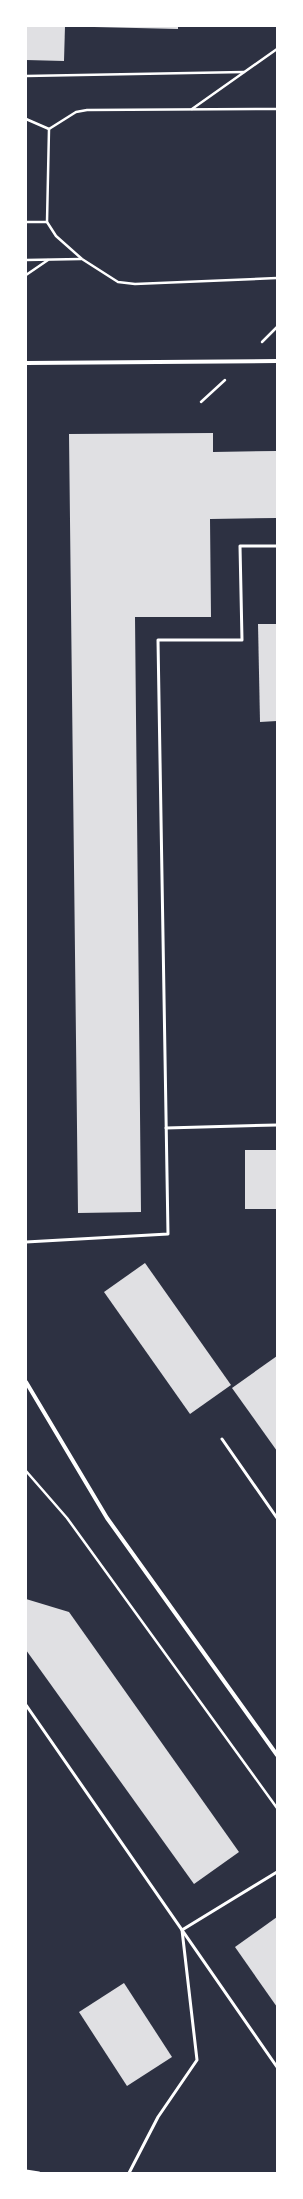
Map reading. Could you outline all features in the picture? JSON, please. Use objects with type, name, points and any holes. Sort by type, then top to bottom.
[{"type":"street","points":[[26,363],[277,361]]},
{"type":"street","points":[[26,1382],[107,1518],[277,1755]]},
{"type":"lane","points":[[26,1242],[168,1234],[158,640],[242,640],[240,546],[277,546]]},
{"type":"lane","points":[[166,1128],[277,1125]]},
{"type":"lane","points":[[222,1439],[277,1518]]},
{"type":"lane","points":[[26,1705],[277,2067]]},
{"type":"lane","points":[[182,1930],[277,1872]]},
{"type":"lane","points":[[129,2173],[158,2117],[197,2060],[182,1930]]},
{"type":"lane","points":[[26,2171],[39,2173]]},
{"type":"path","points":[[192,110],[277,49]]},
{"type":"path","points":[[26,76],[244,72]]},
{"type":"path","points":[[49,129],[76,112],[87,110],[277,109]]},
{"type":"path","points":[[26,119],[49,129]]},
{"type":"path","points":[[49,129],[47,222],[56,236],[82,259],[118,282],[135,284],[277,278]]},
{"type":"path","points":[[26,222],[47,222]]},
{"type":"path","points":[[26,275],[48,259]]},
{"type":"path","points":[[26,260],[82,259]]},
{"type":"path","points":[[26,1472],[67,1518],[277,1808]]},
{"type":"building","points":[[26,26],[65,26],[64,61],[26,60]]},
{"type":"building","points":[[178,26],[178,29],[94,27]]},
{"type":"building","points":[[213,433],[213,452],[277,451],[277,518],[210,519],[211,617],[135,617],[141,1212],[78,1213],[69,434]]},
{"type":"building","points":[[258,624],[277,624],[277,721],[260,722]]},
{"type":"building","points":[[245,1150],[277,1150],[277,1209],[245,1209]]},
{"type":"building","points":[[145,1263],[231,1385],[190,1414],[104,1292]]},
{"type":"building","points":[[277,1356],[277,1451],[232,1388]]},
{"type":"building","points":[[26,1599],[69,1612],[239,1852],[194,1884],[26,1650]]},
{"type":"building","points":[[277,1917],[277,2007],[235,1947]]},
{"type":"building","points":[[124,1983],[172,2057],[127,2086],[79,2012]]}]
